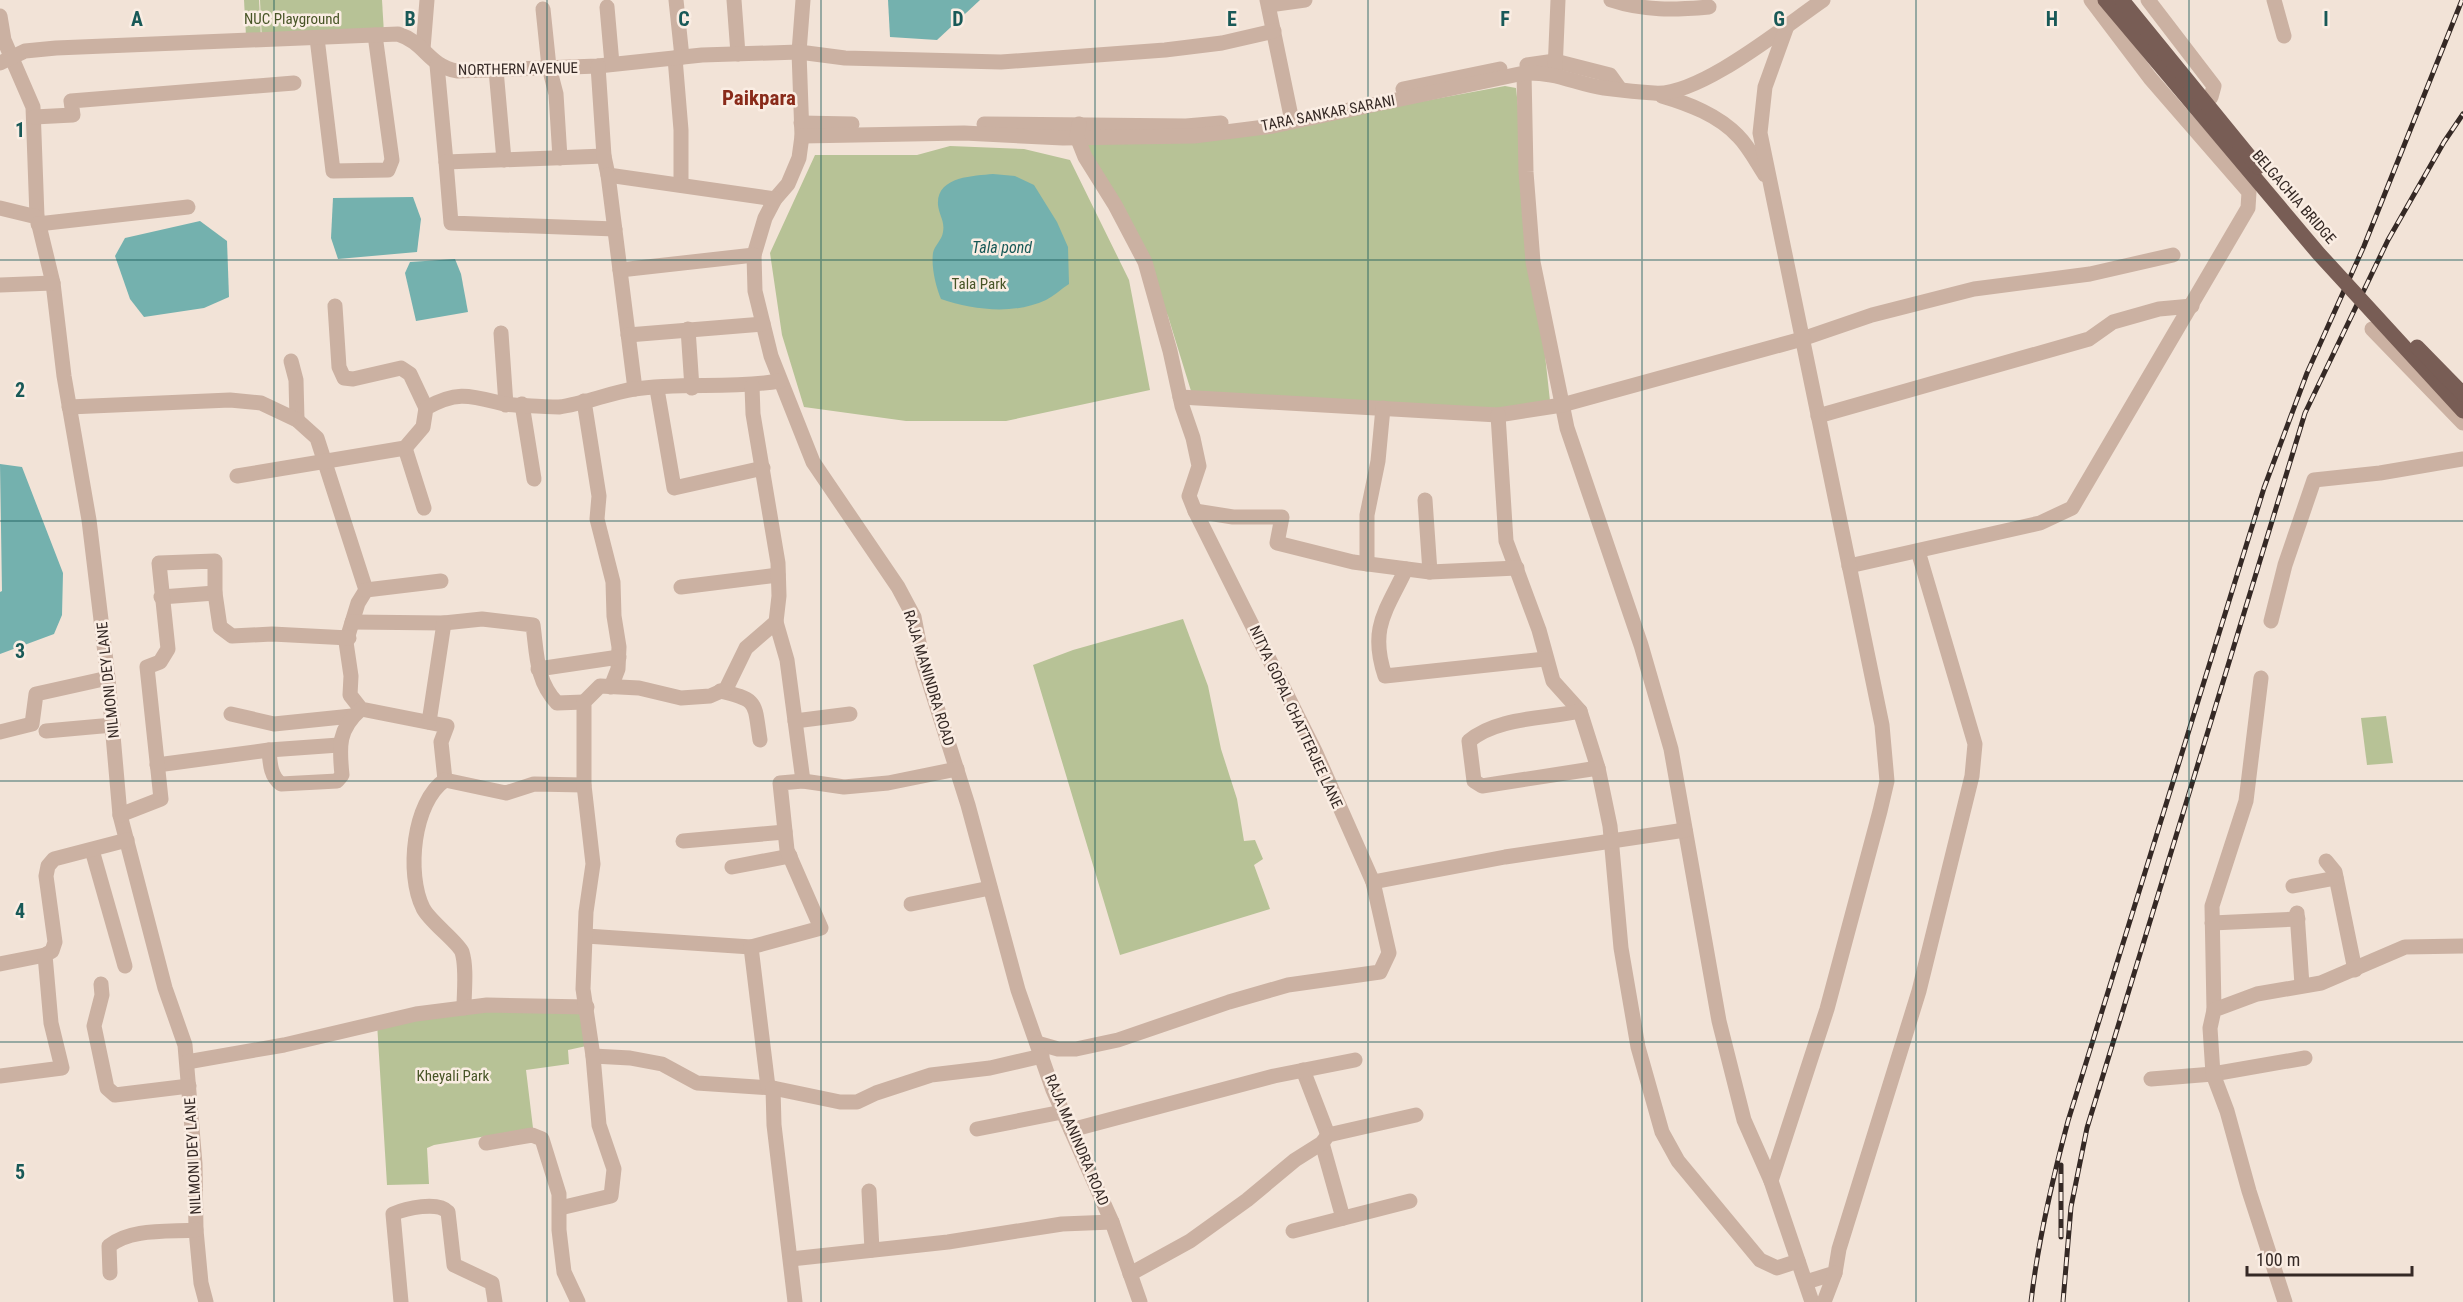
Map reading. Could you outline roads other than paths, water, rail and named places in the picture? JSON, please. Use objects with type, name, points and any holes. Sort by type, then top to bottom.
[{"type":"main road","name":"BELGACHIA BRIDGE","points":[[2105,0],[2319,254],[2463,411]]},
{"type":"main road","points":[[2122,0],[2292,207],[2395,324],[2463,394]]},
{"type":"street","points":[[423,49],[427,0]]},
{"type":"street","points":[[676,0],[681,185]]},
{"type":"street","points":[[734,0],[738,54]]},
{"type":"street","name":"RAJA MANINDRA ROAD","points":[[803,0],[799,52],[802,129],[799,158],[788,184],[775,199],[765,218],[754,255],[755,291],[763,324],[780,381],[813,462],[898,587],[914,617],[923,663],[957,769],[1018,990],[1062,1112],[1112,1222],[1140,1302]]},
{"type":"street","points":[[1305,0],[1268,2],[1292,117],[1452,78],[1555,68],[1558,0]]},
{"type":"street","points":[[1611,0],[1660,11],[1708,7]]},
{"type":"street","points":[[1848,566],[2040,523],[2072,508],[2248,208],[2248,192],[2150,78],[2091,0]]},
{"type":"street","points":[[2148,0],[2214,86],[2211,97],[2182,115]]},
{"type":"street","points":[[2274,0],[2284,36]]},
{"type":"street","name":"TARA SANKAR SARANI","points":[[802,129],[964,133],[1078,131],[1194,136],[1453,90],[1555,68],[1603,87],[1656,94],[1672,93],[1697,84],[1787,26],[1819,1]]},
{"type":"street","points":[[607,7],[604,156],[635,389]]},
{"type":"street","points":[[543,9],[549,67],[556,94],[560,158]]},
{"type":"street","name":"NILMONI DEY LANE","points":[[0,16],[6,60],[33,107],[37,220],[53,283],[69,407],[87,509],[108,678],[120,815],[165,988],[185,1045],[197,1191],[196,1230],[201,1283],[207,1302]]},
{"type":"street","points":[[1771,1180],[1827,1009],[1887,781],[1882,725],[1760,133],[1765,87],[1787,26]]},
{"type":"street","name":"NORTHERN AVENUE","points":[[6,60],[25,51],[56,48],[398,34],[413,39],[437,65],[457,71],[605,65],[678,58],[799,52],[845,58],[1001,62],[1155,51],[1222,43],[1274,31]]},
{"type":"street","points":[[317,38],[333,171],[388,170],[392,160],[375,35]]},
{"type":"street","points":[[437,65],[451,223],[615,230]]},
{"type":"street","points":[[496,70],[504,160]]},
{"type":"street","points":[[1524,74],[1533,262],[1567,428],[1641,645],[1671,749],[1719,1021],[1744,1120],[1771,1180],[1812,1302]]},
{"type":"street","points":[[34,117],[73,115],[71,101],[294,83]]},
{"type":"street","points":[[1656,94],[1687,103],[1705,112],[1738,136],[1771,183]]},
{"type":"street","name":"NITYA GOPAL CHATTERJEE LANE","points":[[1039,1049],[1087,1047],[1118,1040],[1288,985],[1380,972],[1389,953],[1373,882],[1315,751],[1195,511],[1190,496],[1199,466],[1145,262],[1078,131]]},
{"type":"street","points":[[446,162],[604,156]]},
{"type":"street","points":[[608,175],[775,199]]},
{"type":"street","points":[[0,208],[37,220],[188,207]]},
{"type":"street","points":[[620,270],[754,255]]},
{"type":"street","points":[[1180,397],[1498,415],[1562,405],[1802,339],[1872,315],[1974,290],[2090,274],[2173,255]]},
{"type":"street","points":[[0,285],[53,283]]},
{"type":"street","points":[[237,476],[405,448],[423,427],[426,408],[410,374],[401,368],[353,379],[344,378],[339,367],[335,306]]},
{"type":"street","points":[[1818,416],[2089,339],[2113,322],[2159,309],[2192,306]]},
{"type":"street","points":[[628,335],[763,324]]},
{"type":"street","points":[[688,329],[692,388]]},
{"type":"street","points":[[2372,329],[2463,423]]},
{"type":"street","points":[[501,333],[506,405]]},
{"type":"street","points":[[291,361],[296,380],[297,420]]},
{"type":"street","points":[[426,408],[445,398],[464,395],[485,397],[506,405],[557,407],[635,389],[752,386],[780,381]]},
{"type":"street","points":[[752,386],[753,414],[764,468],[778,575],[776,622],[787,660],[803,781]]},
{"type":"street","points":[[657,389],[674,488],[764,468]]},
{"type":"street","points":[[69,407],[230,400],[261,403],[297,420],[317,438],[366,590],[346,642],[351,695],[356,712]]},
{"type":"street","points":[[584,401],[599,496],[597,519],[614,582],[619,657],[612,687]]},
{"type":"street","points":[[522,404],[534,479]]},
{"type":"street","points":[[1367,564],[1367,515],[1378,461],[1383,408]]},
{"type":"street","points":[[1498,415],[1506,541],[1539,630],[1545,659],[1553,681],[1580,711],[1598,768],[1611,841],[1621,948],[1636,1036],[1662,1132],[1678,1161],[1760,1260],[1777,1268],[1798,1261]]},
{"type":"street","points":[[405,448],[424,508]]},
{"type":"street","points":[[2271,621],[2285,565],[2314,480],[2380,473],[2463,459]]},
{"type":"street","points":[[1425,500],[1430,572]]},
{"type":"street","points":[[1195,511],[1233,518],[1282,517],[1277,543],[1367,564],[1430,572],[1517,568]]},
{"type":"street","points":[[1824,1302],[1835,1273],[1839,1249],[1919,991],[1972,776],[1975,744],[1918,551]]},
{"type":"street","points":[[120,815],[161,799],[147,667],[160,662],[168,650],[159,563],[215,561],[215,593],[220,627],[232,636],[350,630],[482,619],[533,625],[538,669],[547,692],[557,704],[584,702],[600,686],[639,688],[681,698],[710,696],[726,688],[746,648],[776,622]]},
{"type":"street","points":[[1406,570],[1379,626],[1378,649],[1385,676],[1545,659]]},
{"type":"street","points":[[681,587],[778,575]]},
{"type":"street","points":[[366,590],[441,581]]},
{"type":"street","points":[[161,597],[215,593]]},
{"type":"street","points":[[429,722],[444,623]]},
{"type":"street","points":[[538,669],[619,657]]},
{"type":"street","points":[[0,732],[32,724],[36,694],[108,678]]},
{"type":"street","points":[[2261,678],[2246,801],[2212,906],[2214,1010],[2210,1028],[2213,1074],[2227,1111],[2249,1191],[2285,1302]]},
{"type":"street","points":[[720,691],[747,698],[753,704],[760,740]]},
{"type":"street","points":[[560,1208],[601,1200],[611,1196],[614,1189],[614,1169],[599,1125],[593,1056],[583,989],[593,864],[584,785],[584,702]]},
{"type":"street","points":[[1580,711],[1507,724],[1475,736],[1469,741],[1474,781],[1482,786],[1598,768]]},
{"type":"street","points":[[269,750],[270,767],[277,782],[281,784],[337,781],[342,775],[339,745],[342,729],[356,712]]},
{"type":"street","points":[[231,714],[274,724],[356,712],[447,726],[441,742],[445,780]]},
{"type":"street","points":[[795,721],[850,714]]},
{"type":"street","points":[[46,731],[113,725]]},
{"type":"street","points":[[158,765],[269,750],[339,745]]},
{"type":"street","points":[[586,936],[751,946],[821,928],[790,856],[780,783],[803,781],[844,787],[888,783],[957,769]]},
{"type":"street","points":[[464,1008],[462,951],[423,907],[414,865],[413,848],[424,810],[437,785],[445,780],[506,793],[534,783],[584,785]]},
{"type":"street","points":[[1373,882],[1686,830]]},
{"type":"street","points":[[683,841],[785,832]]},
{"type":"street","points":[[0,964],[45,955],[52,951],[55,942],[46,876],[48,866],[54,859],[127,840]]},
{"type":"street","points":[[92,850],[125,966]]},
{"type":"street","points":[[732,867],[790,856]]},
{"type":"street","points":[[2326,861],[2336,878],[2355,970]]},
{"type":"street","points":[[2293,886],[2336,878]]},
{"type":"street","points":[[911,904],[990,888]]},
{"type":"street","points":[[2212,923],[2298,916],[2302,985]]},
{"type":"street","points":[[751,946],[795,1302]]},
{"type":"street","points":[[2214,1010],[2257,994],[2321,983],[2405,947],[2463,946]]},
{"type":"street","points":[[0,1076],[62,1068],[51,1023],[45,955]]},
{"type":"street","points":[[101,984],[102,995],[94,1026],[107,1088],[115,1095],[189,1086]]},
{"type":"street","points":[[187,1062],[284,1045],[416,1014],[487,1005],[587,1007]]},
{"type":"street","points":[[593,1056],[630,1058],[662,1064],[697,1083],[770,1087],[840,1102],[857,1102],[876,1093],[931,1075],[990,1068],[1039,1049]]},
{"type":"street","points":[[2151,1079],[2213,1074],[2305,1058]]},
{"type":"street","points":[[1071,1130],[1303,1070],[1355,1060]]},
{"type":"street","points":[[1303,1070],[1325,1139],[1343,1218]]},
{"type":"street","points":[[977,1129],[1062,1112]]},
{"type":"street","points":[[1130,1274],[1190,1241],[1325,1139],[1416,1115]]},
{"type":"street","points":[[486,1143],[532,1135],[542,1139],[556,1179],[564,1272],[578,1302]]},
{"type":"street","points":[[869,1191],[872,1250]]},
{"type":"street","points":[[1293,1231],[1410,1201]]},
{"type":"street","points":[[401,1302],[393,1214],[400,1210],[438,1206],[448,1212],[454,1265],[492,1282],[495,1302]]},
{"type":"street","points":[[791,1259],[1062,1224],[1112,1222]]},
{"type":"street","points":[[110,1273],[109,1246],[116,1240],[127,1236],[196,1230]]},
{"type":"street","points":[[1806,1282],[1835,1273]]},
{"type":"water","points":[[888,0],[980,0],[937,40],[890,37]]},
{"type":"water","name":"Tala pond","points":[[993,174],[1015,176],[1034,185],[1057,222],[1068,247],[1069,284],[1034,305],[1007,309],[966,306],[941,299],[937,289],[933,259],[934,250],[941,238],[943,228],[938,205],[939,195],[943,188],[958,179]]},
{"type":"water","points":[[413,197],[421,219],[417,252],[338,259],[331,238],[333,198]]},
{"type":"water","points":[[200,221],[227,241],[229,297],[204,308],[144,317],[130,299],[115,256],[125,238]]},
{"type":"water","points":[[455,259],[461,274],[468,312],[416,321],[405,273],[410,262]]},
{"type":"water","points":[[0,464],[22,467],[63,573],[62,615],[54,634],[0,654],[0,592],[2,591]]},
{"type":"railway","points":[[2031,1302],[2046,1211],[2068,1121],[2264,488],[2307,373],[2364,246],[2462,0]]},
{"type":"railway","points":[[2063,1302],[2071,1207],[2087,1128],[2305,413],[2388,240],[2444,142],[2463,114]]},
{"type":"railway","points":[[2061,1165],[2061,1237]]},
{"type":"district","name":"Paikpara","points":[[759,98]]},
{"type":"park label","name":"NUC Playground","points":[[292,19]]},
{"type":"park label","name":"Tala Park","points":[[979,284]]},
{"type":"park label","name":"Kheyali Park","points":[[453,1076]]}]
